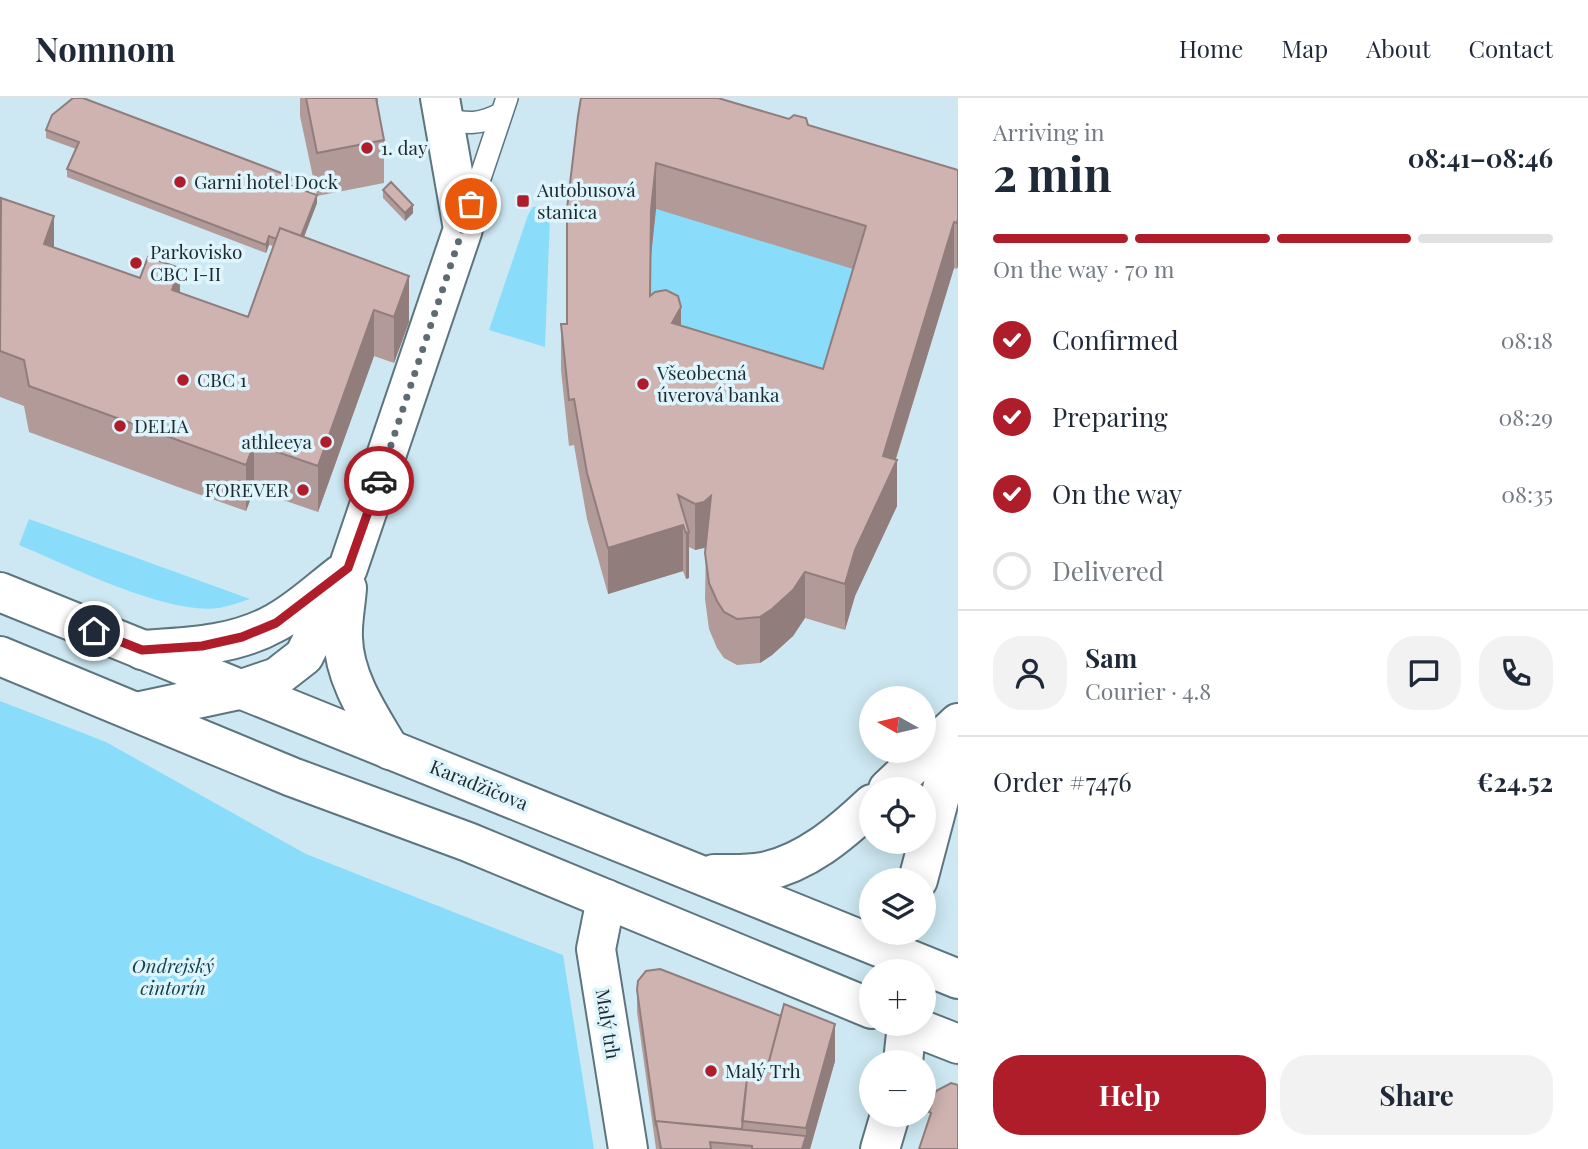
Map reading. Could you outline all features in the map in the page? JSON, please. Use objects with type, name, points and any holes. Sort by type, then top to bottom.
[{"type":"main road","points":[[136,712],[239,690],[277,677],[304,656],[348,568],[463,229],[442,109]]},
{"type":"main road","points":[[142,650],[202,646],[242,637],[276,623],[348,568]]},
{"type":"main road","points":[[348,568],[343,638],[346,659],[365,709],[390,750]]},
{"type":"main road","name":"Karadžičova","points":[[0,592],[899,953],[947,978]]},
{"type":"main road","points":[[0,656],[292,777],[468,842],[859,1004]]},
{"type":"main road","points":[[901,777],[958,726]]},
{"type":"main road","points":[[921,868],[958,726]]},
{"type":"main road","points":[[705,875],[763,872],[803,857],[838,835],[859,816]]},
{"type":"main road","name":"Malý trh","points":[[606,899],[596,949],[628,1149]]},
{"type":"main road","points":[[936,1035],[958,1044]]},
{"type":"main road","points":[[880,1149],[886,1127]]},
{"type":"lane","points":[[442,109],[461,123],[486,122],[505,106]]},
{"type":"lane","points":[[463,229],[505,106]]},
{"type":"green space","points":[[542,206],[550,217],[545,347],[489,330],[528,215],[533,207]]},
{"type":"green space","points":[[656,209],[866,272],[823,415],[650,342],[651,256]]},
{"type":"green space","points":[[29,519],[250,599],[219,608],[197,608],[146,597],[118,587],[19,545]]},
{"type":"green space","name":"Ondrejský cintorín","points":[[0,701],[106,742],[306,854],[563,955],[594,1149],[0,1149]]},
{"type":"building","name":"Garni hotel Dock","points":[[73,98],[83,98],[292,177],[289,185],[317,195],[301,236],[280,228],[276,239],[269,236],[266,245],[67,169],[79,142],[46,130],[52,115]]},
{"type":"building","points":[[306,98],[376,98],[384,140],[317,153]]},
{"type":"building","name":"Všeobecná úverová banka","points":[[581,98],[718,98],[789,119],[794,115],[806,118],[808,125],[958,170],[957,223],[954,222],[883,456],[897,460],[855,550],[845,584],[805,572],[793,590],[760,617],[737,619],[724,612],[709,583],[705,553],[711,496],[704,502],[695,504],[678,495],[689,532],[686,533],[683,525],[608,548],[587,473],[574,399],[569,400],[561,324],[567,324],[567,209]],"holes":[[[656,163],[866,226],[823,369],[672,323],[681,307],[678,296],[666,290],[650,296],[651,210]]]},
{"type":"building","points":[[391,182],[413,205],[405,213],[383,190]]},
{"type":"building","name":"CBC 1","points":[[1,198],[54,216],[44,244],[140,278],[148,257],[180,268],[172,290],[248,317],[280,228],[409,276],[394,317],[374,310],[318,466],[254,444],[246,465],[29,386],[24,360],[0,351]]},
{"type":"building","name":"Malý Trh","points":[[660,969],[781,1016],[768,1065],[751,1067],[750,1079],[747,1078],[742,1129],[656,1121],[656,1126],[637,990],[638,981],[646,971]]},
{"type":"building","points":[[784,1004],[835,1024],[806,1128],[742,1121],[747,1078],[750,1079],[751,1067],[768,1065]]},
{"type":"building","points":[[951,1083],[958,1085],[958,1149],[919,1149],[926,1127],[936,1127],[936,1091]]},
{"type":"building","points":[[656,1121],[806,1136],[802,1149],[752,1149],[752,1146],[710,1142],[711,1149],[661,1149]]},
{"type":"way so far","points":[[379,481],[471,204]]},
{"type":"place","name":"1. day","points":[[367,148]]},
{"type":"place","name":"Garni hotel Dock","points":[[180,182]]},
{"type":"place","name":"Autobusová stanica","points":[[523,201]]},
{"type":"place","name":"Parkovisko CBC I-II","points":[[136,263]]},
{"type":"place","name":"CBC 1","points":[[183,380]]},
{"type":"place","name":"Všeobecná úverová banka","points":[[643,384]]},
{"type":"place","name":"DELIA","points":[[120,426]]},
{"type":"place","name":"athleeya","points":[[326,442]]},
{"type":"place","name":"FOREVER","points":[[303,490]]},
{"type":"place","name":"Malý Trh","points":[[711,1071]]},
{"type":"route","points":[[94,631],[142,650],[202,646],[242,637],[276,623],[348,568],[379,481]]}]
